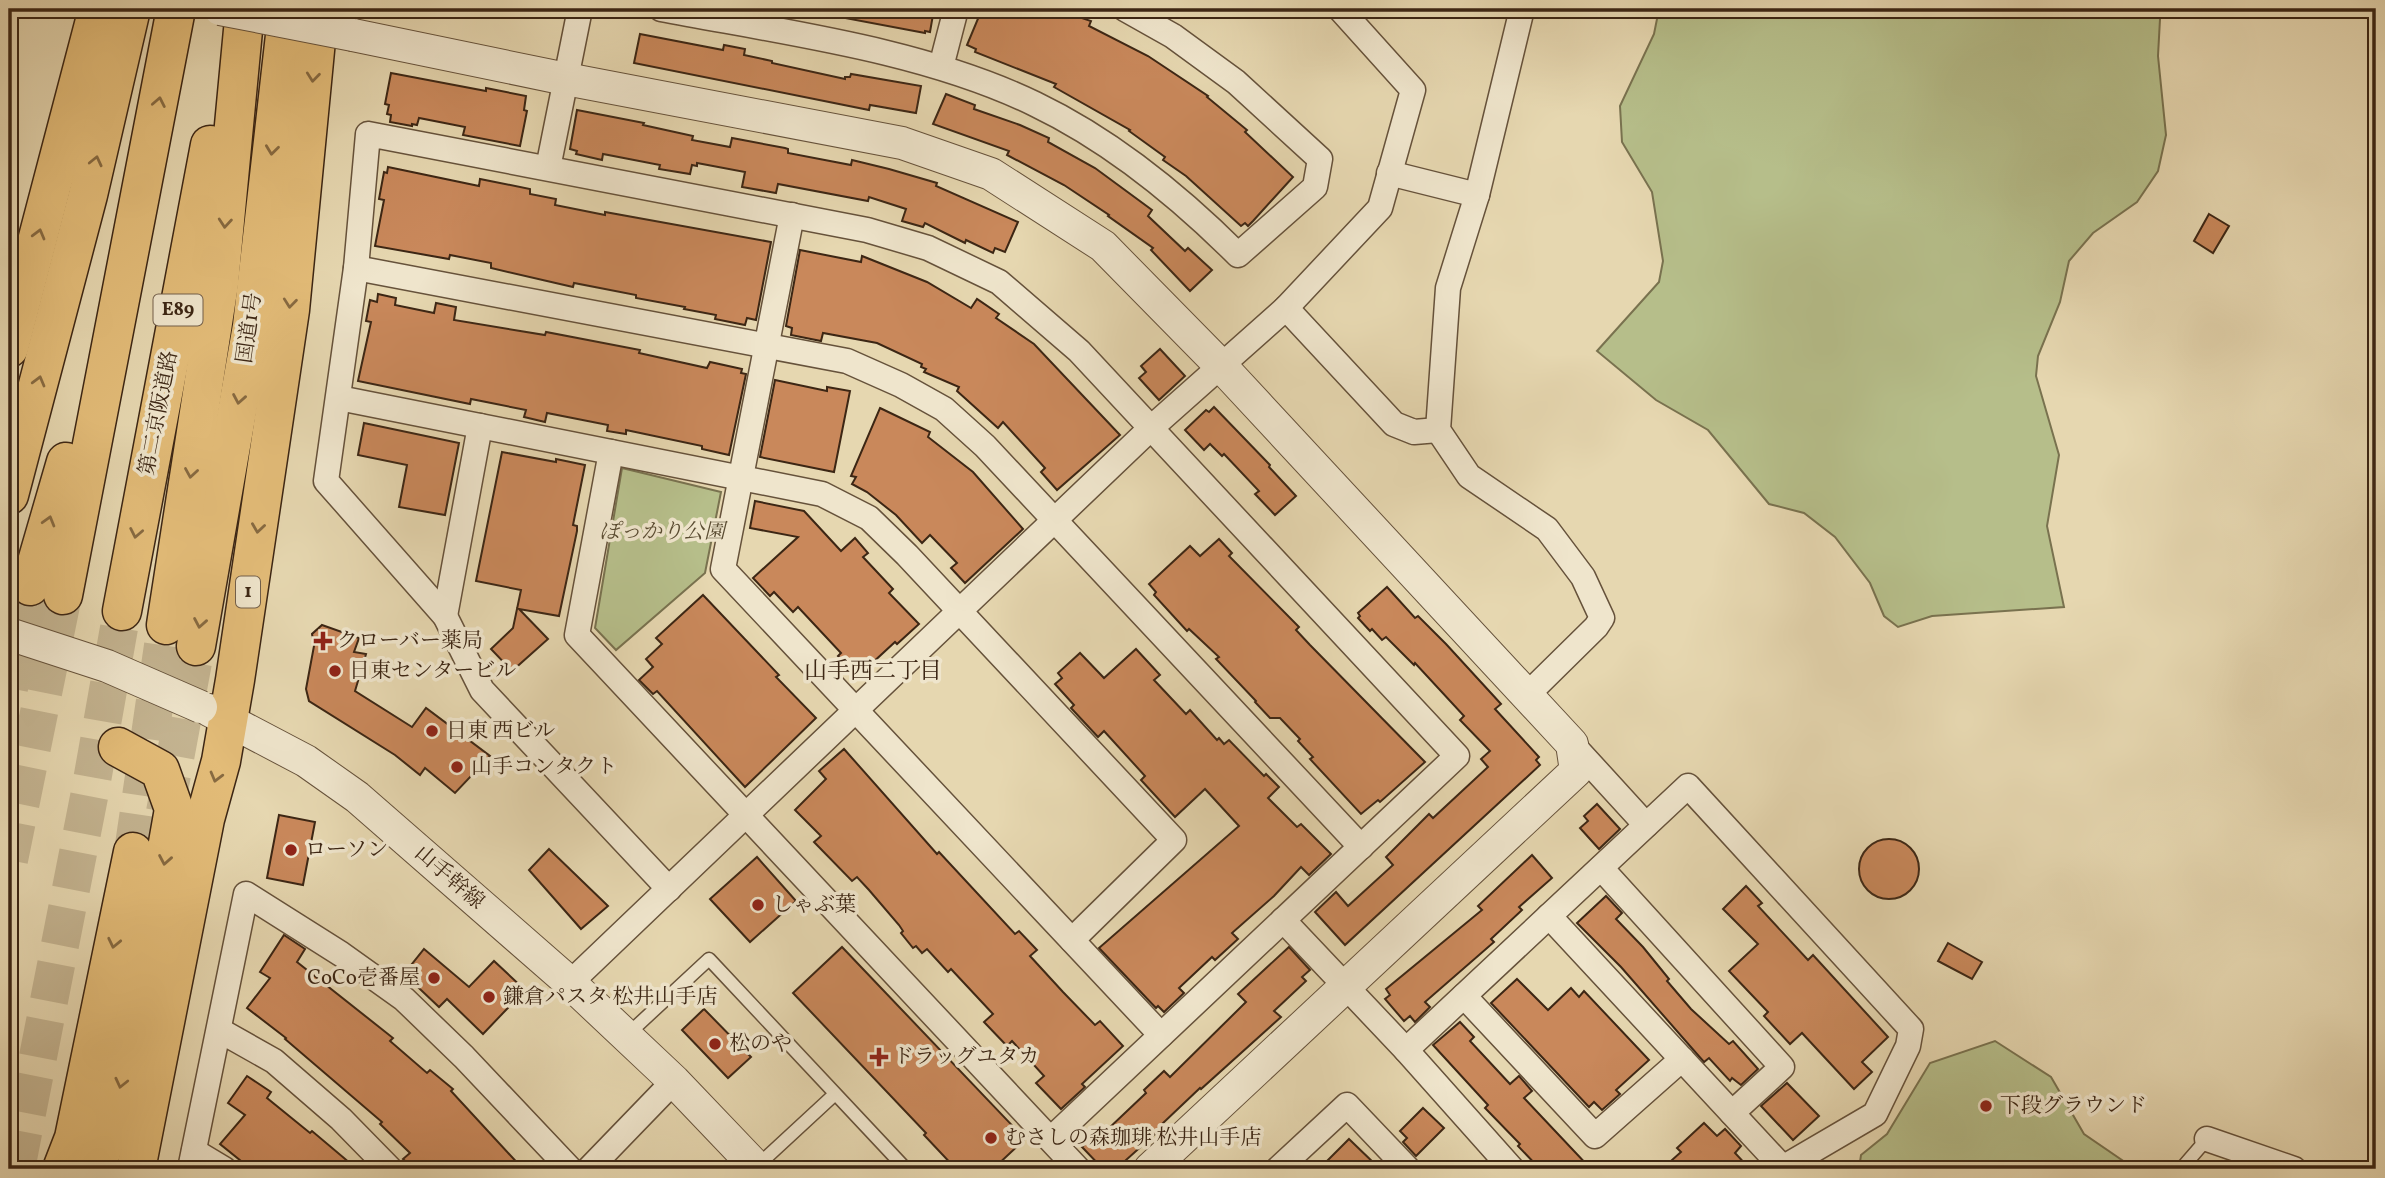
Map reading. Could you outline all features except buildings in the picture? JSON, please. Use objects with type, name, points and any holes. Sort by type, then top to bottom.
[{"type":"highway","points":[[9,348],[98,9]]},
{"type":"highway","points":[[9,495],[88,195],[131,9]]},
{"type":"highway","name":"E89","points":[[46,591],[137,218],[176,9]]},
{"type":"highway","name":"第二京阪道路","points":[[122,611],[235,9]]},
{"type":"highway","name":"国道1号","points":[[245,9],[219,284],[181,635],[252,327],[288,9]]},
{"type":"highway","name":"1","points":[[136,1169],[205,819],[220,761],[215,713],[290,310],[319,9]]},
{"type":"highway","points":[[96,1169],[121,1087],[174,809],[160,770],[118,747]]},
{"type":"highway","points":[[62,1169],[74,1138],[132,852]]},
{"type":"street","points":[[220,9],[902,143],[991,174],[1103,246],[1222,367],[1646,825]]},
{"type":"street","points":[[548,168],[580,9]]},
{"type":"street","points":[[661,9],[838,43],[941,67],[1034,103],[1105,143],[1157,180],[1238,255],[1315,187],[1320,159],[1236,82],[1173,36],[1125,9]]},
{"type":"street","points":[[941,67],[956,9]]},
{"type":"street","points":[[570,983],[1151,428],[1286,308],[1380,208],[1413,90],[1340,9]]},
{"type":"street","points":[[1522,9],[1477,195],[1448,288],[1438,430],[1469,476],[1547,529],[1583,577],[1602,618],[1527,695]]},
{"type":"street","points":[[669,889],[482,690],[445,616],[326,481],[356,268],[368,134],[867,230],[928,248],[999,282],[1079,351],[1457,756],[1051,1139]]},
{"type":"street","points":[[1389,173],[1477,195]]},
{"type":"street","points":[[792,215],[723,569],[1161,1035]]},
{"type":"street","points":[[356,268],[847,361],[901,385],[944,409],[985,446],[1361,847]]},
{"type":"street","points":[[1286,308],[1394,424],[1414,432],[1438,430]]},
{"type":"street","points":[[339,398],[822,494],[869,518],[960,611],[1174,840],[1072,940]]},
{"type":"street","points":[[445,616],[480,426]]},
{"type":"street","points":[[611,452],[577,635],[1078,1169]]},
{"type":"street","name":"山手幹線","points":[[9,634],[107,666],[215,713],[306,761],[358,797],[570,983],[674,1081],[757,1168]]},
{"type":"street","points":[[1150,1169],[1576,771],[1572,744]]},
{"type":"street","points":[[1406,1050],[1601,867],[1688,786],[1911,1029],[1908,1046],[1875,1114],[1782,1169],[1549,916]]},
{"type":"street","points":[[1601,867],[1782,1067],[1732,1113]]},
{"type":"street","points":[[224,1169],[192,1160],[246,894],[341,954],[404,999],[464,1057],[570,1169]]},
{"type":"street","points":[[1283,920],[1406,1050],[1512,1169]]},
{"type":"street","points":[[1464,996],[1595,1136],[1682,1059]]},
{"type":"street","points":[[219,1030],[274,1061],[341,1119],[390,1169]]},
{"type":"street","points":[[589,1169],[674,1081]]},
{"type":"street","points":[[1278,1169],[1347,1105],[1408,1169]]},
{"type":"street","points":[[2207,1139],[2294,1169]]},
{"type":"lane","points":[[626,1036],[709,959],[906,1169]]},
{"type":"lane","points":[[757,1168],[835,1094]]},
{"type":"lane","points":[[2181,1169],[2207,1139]]},
{"type":"green space","points":[[1659,9],[2153,9],[2160,19],[2158,56],[2166,135],[2158,171],[2137,202],[2093,233],[2069,261],[2060,302],[2038,356],[2036,376],[2059,455],[2047,526],[2064,607],[1932,616],[1898,627],[1884,616],[1870,583],[1835,537],[1804,513],[1769,504],[1708,430],[1656,400],[1597,351],[1659,282],[1663,261],[1652,192],[1622,142],[1620,106],[1654,34]]},
{"type":"green space","name":"ぽっかり公園","points":[[622,468],[721,492],[705,573],[616,650],[595,628]]},
{"type":"green space","name":"下段グラウンド","points":[[1995,1041],[2051,1077],[2084,1134],[2135,1169],[1859,1169],[1861,1155],[1887,1134],[1930,1063]]},
{"type":"tunnel","points":[[9,688],[30,586]]},
{"type":"tunnel","points":[[9,860],[63,595]]},
{"type":"tunnel","points":[[16,1169],[90,792],[122,611]]},
{"type":"tunnel","points":[[133,852],[166,625]]},
{"type":"tunnel","points":[[165,812],[196,646]]},
{"type":"place","name":"クローバー薬局","points":[[323,641]]},
{"type":"place","name":"日東センタービル","points":[[335,671]]},
{"type":"place","name":"日東 西ビル","points":[[432,731]]},
{"type":"place","name":"山手コンタクト","points":[[457,767]]},
{"type":"place","name":"ローソン","points":[[291,850]]},
{"type":"place","name":"しゃぶ葉","points":[[758,905]]},
{"type":"place","name":"CoCo壱番屋","points":[[434,978]]},
{"type":"place","name":"鎌倉パスタ 松井山手店","points":[[489,997]]},
{"type":"place","name":"松のや","points":[[715,1044]]},
{"type":"place","name":"ドラッグユタカ","points":[[879,1057]]},
{"type":"place","name":"下段グラウンド","points":[[1986,1106]]},
{"type":"place","name":"むさしの森珈琲 松井山手店","points":[[991,1138]]},
{"type":"district","name":"山手西二丁目","points":[[873,672]]}]
